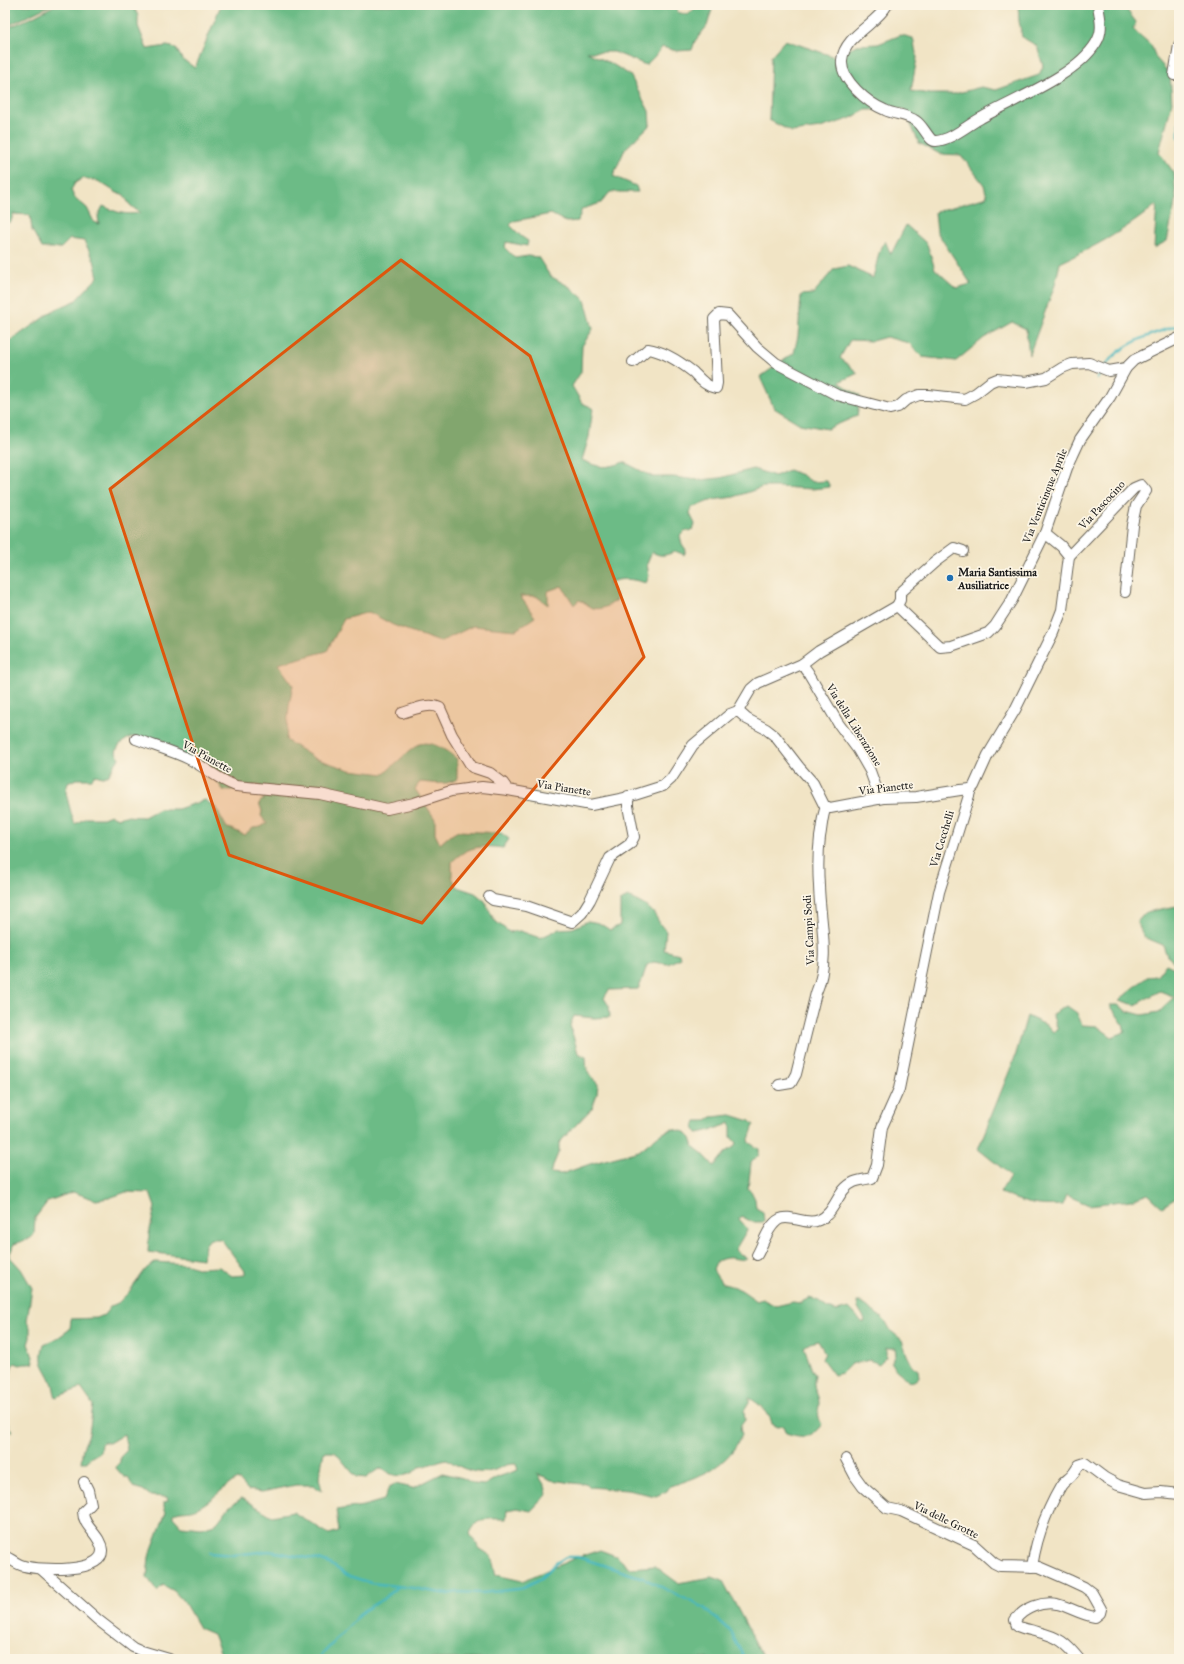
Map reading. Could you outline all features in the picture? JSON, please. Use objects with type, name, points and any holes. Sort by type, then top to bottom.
[{"type":"street","points":[[887,5],[847,45],[842,59],[843,71],[856,88],[869,100],[885,110],[907,116],[917,121],[926,130],[929,138],[932,141],[937,142],[955,134],[1011,103],[1068,70],[1084,58],[1096,43],[1101,32],[1098,5]]},
{"type":"street","points":[[1174,75],[1179,44]]},
{"type":"street","points":[[632,362],[648,349],[656,350],[676,360],[708,386],[716,388],[718,383],[714,319],[720,314],[728,316],[757,347],[776,363],[837,395],[890,409],[898,407],[906,400],[919,395],[965,399],[976,393],[990,382],[997,380],[1026,382],[1046,378],[1062,368],[1072,364],[1088,363],[1109,371],[1126,368]]},
{"type":"street","name":"Via Venticinque Aprile","points":[[897,606],[940,646],[950,646],[988,633],[995,626],[1012,600],[1045,533],[1070,461],[1080,440],[1110,397],[1126,368],[1134,360],[1179,338]]},
{"type":"street","name":"Via Pascocino","points":[[1069,556],[1134,488],[1141,485],[1146,491],[1136,506],[1132,525],[1125,592]]},
{"type":"street","points":[[1045,533],[1062,546],[1069,556]]},
{"type":"street","points":[[826,807],[821,801],[813,783],[775,736],[738,711],[751,689],[758,683],[802,664],[819,651],[897,606],[900,600],[900,593],[935,562],[954,548],[963,551]]},
{"type":"street","name":"Via Cecchelli","points":[[757,1255],[771,1228],[779,1219],[786,1218],[811,1222],[820,1220],[831,1212],[846,1187],[854,1182],[872,1178],[877,1165],[882,1128],[899,1089],[938,892],[971,789],[974,786],[988,755],[1015,710],[1053,632],[1062,610],[1069,556]]},
{"type":"street","name":"Via della Liberazione","points":[[802,664],[838,723],[858,750],[870,771],[878,793],[883,798]]},
{"type":"street","points":[[402,713],[429,705],[435,705],[440,708],[452,735],[472,767],[490,773],[503,783],[508,790]]},
{"type":"street","name":"Via Pianette","points":[[136,739],[185,757],[226,782],[236,786],[320,794],[387,809],[414,803],[461,789],[482,787],[508,790],[591,805],[625,798],[663,786],[671,779],[693,745],[730,714],[738,711]]},
{"type":"street","name":"Via Pianette","points":[[826,807],[830,808],[845,806],[883,798],[916,797],[971,789]]},
{"type":"street","points":[[489,897],[493,900],[526,906],[572,922],[582,913],[590,900],[610,858],[630,844],[634,837],[628,806],[628,796]]},
{"type":"street","name":"Via Campi Sodi","points":[[779,1085],[791,1083],[796,1074],[824,967],[822,918],[818,887],[819,850],[823,813],[826,807]]},
{"type":"street","name":"Via delle Grotte","points":[[846,1459],[863,1487],[887,1508],[902,1511],[974,1545],[994,1563],[1000,1566],[1039,1567],[1084,1587],[1092,1593],[1101,1609],[1100,1613],[1095,1617],[1082,1614],[1058,1604],[1039,1604],[1026,1610],[1015,1620],[1017,1626],[1025,1630],[1036,1631],[1061,1639],[1079,1659]]},
{"type":"street","points":[[1032,1567],[1035,1547],[1057,1494],[1062,1484],[1072,1476],[1079,1465],[1085,1463],[1105,1478],[1118,1485],[1146,1493],[1161,1492],[1179,1494]]},
{"type":"street","points":[[5,1556],[22,1566],[41,1569],[86,1566],[97,1561],[101,1556],[101,1546],[83,1519],[83,1512],[91,1504],[91,1497],[84,1482]]},
{"type":"street","points":[[41,1569],[98,1620],[133,1647],[169,1659]]},
{"type":"highlighted area","points":[[401,260],[530,356],[644,657],[422,923],[229,855],[110,489]]},
{"type":"green space","points":[[5,5],[51,5],[5,27]]},
{"type":"green space","points":[[55,5],[133,5],[138,16],[138,26],[147,49],[167,46],[176,48],[182,59],[195,68],[221,5],[680,5],[677,12],[688,15],[698,5],[713,6],[707,26],[695,41],[692,50],[677,51],[662,47],[646,65],[614,52],[587,52],[612,64],[630,75],[649,111],[650,125],[625,149],[613,176],[636,186],[638,192],[610,192],[601,203],[582,209],[578,221],[566,222],[551,214],[514,221],[510,225],[528,241],[527,246],[506,242],[505,248],[515,258],[528,256],[538,257],[550,276],[570,287],[585,300],[593,329],[582,346],[581,372],[572,386],[582,403],[593,408],[589,437],[582,460],[593,465],[603,467],[624,462],[653,477],[673,477],[699,480],[720,478],[753,469],[775,476],[789,470],[802,475],[812,482],[827,481],[830,487],[812,489],[763,487],[734,497],[712,500],[691,508],[690,514],[695,524],[692,530],[684,532],[680,536],[682,544],[686,550],[684,555],[676,552],[658,555],[652,552],[647,564],[649,576],[646,583],[627,579],[608,583],[616,594],[617,600],[600,609],[593,608],[579,600],[574,605],[562,586],[548,591],[548,605],[536,596],[520,596],[535,617],[516,630],[473,626],[440,642],[393,625],[369,612],[344,619],[327,651],[278,664],[293,685],[289,706],[286,740],[314,758],[350,770],[384,774],[396,762],[413,749],[420,744],[425,743],[440,747],[457,759],[457,779],[449,783],[420,782],[415,789],[435,819],[435,834],[440,844],[458,831],[501,833],[509,839],[503,848],[482,847],[463,853],[452,862],[452,877],[457,887],[475,893],[485,901],[494,920],[509,932],[520,931],[540,938],[559,929],[573,928],[588,921],[599,923],[610,930],[620,925],[620,901],[628,897],[650,909],[666,931],[664,950],[679,954],[680,958],[668,964],[653,962],[647,965],[638,989],[609,990],[604,998],[609,1006],[610,1017],[594,1018],[574,1016],[570,1025],[578,1053],[586,1057],[588,1072],[598,1084],[597,1094],[592,1108],[559,1143],[559,1151],[550,1173],[562,1174],[590,1164],[639,1151],[659,1135],[672,1129],[685,1132],[691,1138],[694,1147],[714,1166],[726,1152],[734,1147],[736,1143],[731,1137],[730,1123],[697,1133],[694,1127],[696,1121],[705,1121],[712,1117],[731,1115],[750,1121],[754,1125],[748,1142],[759,1149],[759,1155],[751,1163],[748,1189],[751,1191],[755,1199],[756,1208],[763,1212],[764,1222],[752,1222],[741,1216],[739,1219],[747,1230],[735,1250],[747,1259],[726,1258],[717,1261],[713,1270],[717,1276],[722,1283],[741,1290],[757,1301],[762,1299],[776,1306],[793,1302],[800,1303],[809,1298],[819,1301],[827,1308],[837,1311],[849,1308],[862,1322],[865,1322],[857,1305],[857,1302],[861,1302],[882,1318],[891,1331],[902,1340],[912,1365],[918,1370],[919,1377],[916,1380],[911,1382],[907,1380],[891,1363],[896,1354],[895,1348],[886,1348],[886,1357],[879,1364],[870,1360],[851,1364],[842,1373],[834,1375],[822,1359],[825,1353],[818,1341],[810,1343],[804,1347],[815,1375],[814,1384],[819,1400],[818,1416],[822,1424],[810,1435],[797,1436],[786,1433],[783,1426],[778,1427],[772,1424],[764,1409],[749,1398],[749,1403],[744,1411],[745,1420],[740,1427],[742,1434],[730,1454],[713,1469],[692,1479],[670,1486],[667,1491],[656,1496],[627,1490],[590,1487],[586,1483],[581,1484],[551,1480],[537,1473],[545,1486],[547,1494],[531,1511],[517,1508],[507,1510],[506,1519],[479,1521],[472,1528],[470,1534],[479,1548],[491,1556],[496,1575],[522,1581],[573,1559],[600,1550],[616,1556],[630,1568],[655,1566],[678,1583],[712,1577],[723,1581],[764,1659],[223,1659],[213,1634],[199,1628],[184,1602],[174,1591],[163,1585],[157,1591],[147,1577],[149,1557],[166,1512],[164,1502],[168,1501],[167,1497],[151,1496],[143,1490],[133,1487],[128,1477],[124,1477],[116,1468],[120,1462],[120,1457],[127,1450],[124,1434],[109,1443],[103,1442],[101,1444],[100,1452],[90,1458],[87,1462],[81,1462],[83,1448],[89,1434],[93,1405],[81,1388],[56,1397],[52,1382],[42,1361],[44,1344],[59,1337],[70,1329],[71,1319],[97,1318],[104,1315],[111,1306],[118,1303],[129,1292],[146,1269],[155,1262],[186,1264],[197,1268],[219,1267],[232,1276],[245,1275],[245,1271],[221,1239],[210,1239],[205,1245],[203,1259],[148,1252],[149,1234],[155,1207],[150,1193],[126,1192],[109,1198],[96,1200],[73,1192],[48,1201],[35,1218],[34,1234],[31,1238],[14,1244],[9,1256],[21,1269],[32,1288],[27,1321],[30,1327],[30,1338],[28,1344],[34,1363],[20,1365],[15,1363],[12,1366],[10,1376],[5,1380],[5,343],[54,310],[75,301],[98,277],[94,260],[84,241],[70,239],[61,248],[42,248],[32,230],[30,215],[13,214],[11,222],[5,223],[5,29],[35,16]],"holes":[[[83,178],[98,181],[117,193],[123,194],[130,205],[140,213],[121,213],[103,206],[98,216],[99,224],[94,222],[87,208],[74,197],[71,190],[75,183]],[[131,737],[146,740],[161,739],[216,780],[224,791],[259,785],[264,800],[259,803],[262,811],[261,816],[267,823],[261,827],[253,828],[244,835],[227,828],[216,808],[205,800],[178,809],[159,809],[144,817],[125,816],[118,818],[111,815],[103,818],[86,818],[75,824],[66,792],[68,783],[76,779],[92,779],[95,775],[103,777],[109,775],[119,758],[116,752],[122,743]],[[324,1452],[335,1452],[356,1477],[366,1478],[382,1468],[391,1474],[401,1476],[406,1475],[415,1471],[419,1467],[447,1459],[458,1466],[476,1472],[489,1472],[513,1464],[516,1464],[518,1470],[498,1477],[484,1485],[474,1484],[463,1478],[443,1473],[413,1488],[395,1484],[389,1487],[384,1500],[363,1506],[336,1510],[339,1531],[329,1534],[293,1512],[272,1516],[242,1498],[230,1506],[217,1523],[202,1528],[181,1526],[173,1517],[175,1512],[192,1510],[201,1506],[237,1479],[248,1490],[262,1492],[296,1485],[313,1485],[322,1491],[319,1478]]]},
{"type":"green space","points":[[1018,5],[1123,5],[1136,22],[1133,29],[1151,45],[1156,58],[1170,74],[1172,103],[1159,152],[1174,173],[1176,199],[1167,241],[1154,248],[1157,204],[1134,222],[1110,237],[1060,263],[1055,285],[1029,355],[1026,329],[1012,322],[984,338],[956,361],[922,357],[909,343],[886,337],[872,341],[850,340],[840,358],[858,373],[839,382],[860,396],[857,416],[827,429],[800,424],[774,408],[760,377],[794,353],[798,336],[801,295],[813,294],[834,269],[848,266],[873,278],[879,253],[885,241],[891,254],[906,225],[927,244],[935,269],[956,288],[971,284],[937,232],[935,212],[987,197],[984,185],[961,155],[940,154],[919,143],[904,109],[866,110],[849,119],[820,128],[792,132],[769,120],[771,56],[785,40],[835,57],[856,45],[878,44],[901,35],[913,38],[917,58],[911,91],[930,94],[954,94],[981,87],[996,90],[1039,75],[1043,66],[1037,46],[1022,37]]},
{"type":"green space","points":[[1177,906],[1179,908],[1179,966],[1167,956],[1163,945],[1144,937],[1137,922],[1146,912]]},
{"type":"green space","points":[[1166,964],[1179,970],[1179,1196],[1162,1207],[1148,1194],[1131,1200],[1089,1205],[1066,1195],[1062,1205],[1037,1205],[1023,1202],[1000,1193],[1010,1176],[978,1149],[1015,1057],[1027,1016],[1048,1026],[1053,1032],[1058,1030],[1052,1014],[1067,1006],[1077,1013],[1082,1025],[1097,1026],[1112,1037],[1125,1032],[1123,1024],[1110,1005],[1118,1005],[1127,1011],[1142,1015],[1159,1012],[1175,997],[1160,991],[1135,1005],[1119,1000],[1147,977],[1157,976]]},
{"type":"green space","points":[[5,1418],[9,1422],[9,1427],[13,1431],[9,1433],[5,1431]]},
{"type":"waterway","points":[[1179,123],[1179,137]]},
{"type":"waterway","points":[[1105,366],[1112,358],[1129,345],[1149,335],[1179,325]]},
{"type":"waterway","points":[[1097,378],[1102,370]]},
{"type":"waterway","points":[[210,1553],[233,1555],[269,1551],[281,1553],[319,1560],[330,1564],[349,1576],[371,1583],[447,1594],[458,1592],[481,1593],[519,1589],[540,1579],[556,1563],[566,1557],[578,1557],[643,1578],[704,1608],[730,1631],[745,1659]]},
{"type":"waterway","points":[[318,1659],[363,1611],[383,1599],[398,1586]]},
{"type":"place","name":"Maria Santissima Ausiliatrice","points":[[950,578]]}]
